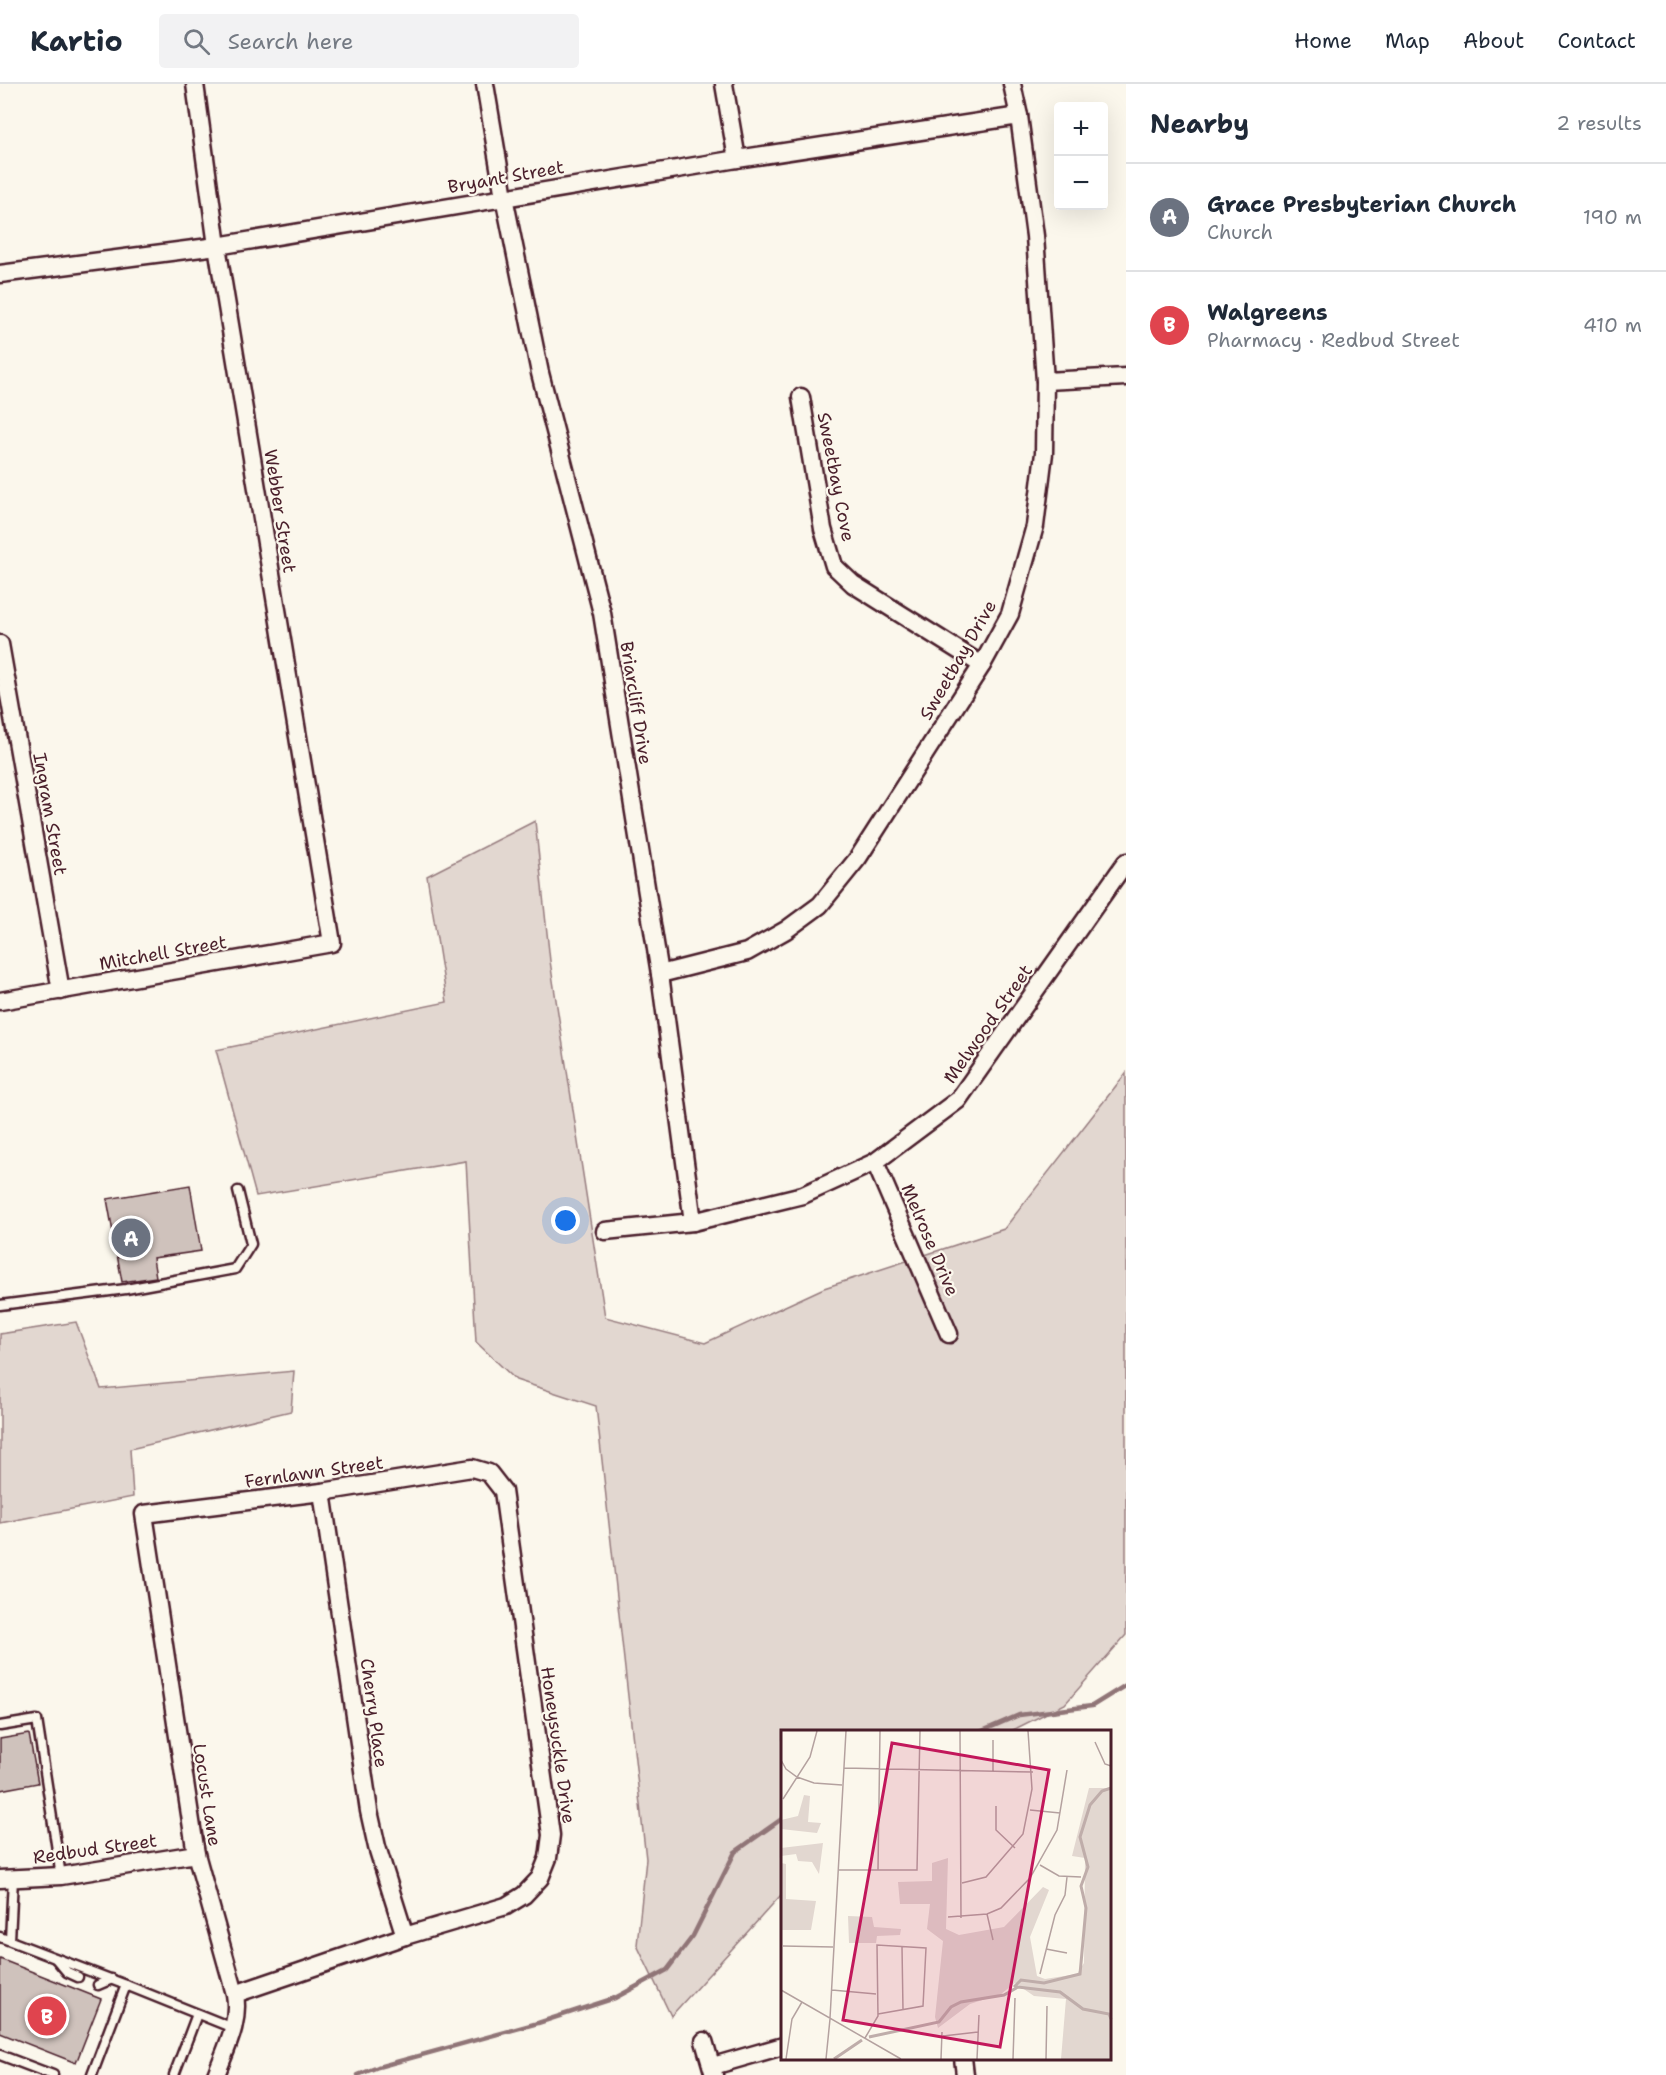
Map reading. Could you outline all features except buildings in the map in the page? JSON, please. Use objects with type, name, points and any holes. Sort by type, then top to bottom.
[{"type":"street","name":"Webber Street","points":[[195,84],[217,246],[332,943]]},
{"type":"street","name":"Briarcliff Drive","points":[[485,84],[504,197],[540,373],[602,613],[660,974],[693,1222]]},
{"type":"street","points":[[724,84],[736,159]]},
{"type":"street","name":"Sweetbay Drive","points":[[660,974],[747,952],[786,930],[820,905],[858,858],[982,665],[1010,614],[1035,526],[1044,453],[1045,381],[1035,236],[1019,116],[1012,84]]},
{"type":"street","name":"Bryant Street","points":[[0,274],[217,246],[736,159],[1019,116]]},
{"type":"street","points":[[1045,381],[1126,377]]},
{"type":"street","name":"Sweetbay Cove","points":[[801,397],[823,529],[834,566],[854,584],[982,665]]},
{"type":"street","name":"Ingram Street","points":[[0,644],[61,991]]},
{"type":"street","name":"Melwood Street","points":[[605,1231],[693,1222],[803,1195],[874,1162],[958,1100],[1126,862]]},
{"type":"street","name":"Mitchell Street","points":[[0,1001],[332,943]]},
{"type":"street","name":"Melrose Drive","points":[[874,1162],[949,1334]]},
{"type":"street","name":"Fernlawn Street","points":[[144,1514],[322,1492],[472,1468],[489,1473]]},
{"type":"street","name":"Honeysuckle Drive","points":[[236,1994],[405,1936],[506,1906],[524,1895],[540,1878],[548,1858],[551,1835],[503,1491],[489,1473]]},
{"type":"street","name":"Cherry Place","points":[[322,1492],[369,1811],[376,1847],[405,1936]]},
{"type":"street","name":"Locust Lane","points":[[144,1514],[196,1854],[236,1994],[238,2009],[234,2028],[216,2075]]},
{"type":"street","name":"Redbud Street","points":[[7,1879],[60,1876],[196,1854]]},
{"type":"street","points":[[704,2041],[713,2071],[781,2047]]},
{"type":"street","points":[[963,2060],[965,2075]]},
{"type":"lane","points":[[0,1305],[126,1288],[235,1269],[251,1244],[238,1191]]},
{"type":"lane","points":[[0,1726],[37,1720],[60,1876]]},
{"type":"lane","points":[[7,1879],[13,1914],[10,1940]]},
{"type":"lane","points":[[0,1936],[234,2028]]},
{"type":"lane","points":[[55,1957],[67,1972],[78,1977]]},
{"type":"lane","points":[[98,1985],[112,1979]]},
{"type":"lane","points":[[92,2075],[126,1984]]},
{"type":"lane","points":[[174,2075],[197,2014]]},
{"type":"lane","points":[[0,2055],[53,2075]]},
{"type":"shaded area","points":[[535,821],[550,961],[605,1317],[705,1343],[824,1288],[1004,1229],[1126,1073],[1126,1635],[1065,1704],[1013,1730],[781,1730],[781,1895],[671,2016],[637,1945],[646,1859],[596,1406],[516,1380],[476,1342],[466,1161],[256,1196],[216,1050],[447,1002],[427,876]]},
{"type":"shaded area","points":[[76,1322],[101,1389],[294,1371],[291,1411],[130,1449],[133,1497],[0,1523],[0,1334]]},
{"type":"waterway","points":[[985,1730],[1019,1715],[1092,1706],[1126,1685]]},
{"type":"waterway","points":[[358,2075],[378,2067],[538,2023],[615,1998],[667,1970],[693,1936],[735,1852],[781,1819]]},
{"type":"place","name":"Grace Presbyterian Church","points":[[131,1238]]},
{"type":"place","name":"Walgreens","points":[[47,2016]]}]
